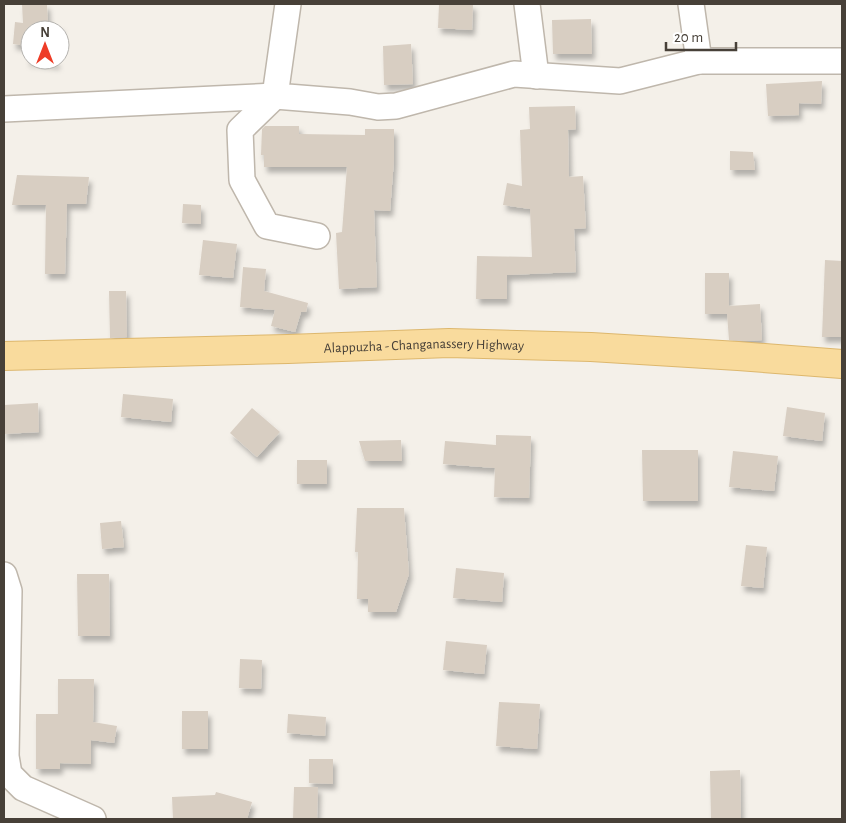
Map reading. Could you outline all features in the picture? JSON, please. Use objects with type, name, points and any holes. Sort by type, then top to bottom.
[{"type":"main road","name":"Alappuzha - Changanassery Highway","points":[[4,356],[449,343],[591,347],[842,364]]},
{"type":"street","points":[[288,4],[275,96],[240,130],[242,180],[267,226],[316,236]]},
{"type":"street","points":[[527,4],[536,76]]},
{"type":"street","points":[[691,4],[699,61]]},
{"type":"street","points":[[4,109],[275,96],[350,102],[378,107],[396,106],[514,74],[620,81],[699,61],[842,61]]},
{"type":"street","points":[[4,576],[9,591],[6,756],[14,791],[93,819]]},
{"type":"building","points":[[22,4],[47,4],[48,20],[23,20]]},
{"type":"building","points":[[439,4],[473,4],[472,30],[438,28]]},
{"type":"building","points":[[591,19],[592,54],[553,54],[552,20]]},
{"type":"building","points":[[15,22],[20,23],[20,45],[13,44]]},
{"type":"building","points":[[411,44],[413,84],[384,85],[383,46]]},
{"type":"building","points":[[822,81],[821,104],[799,103],[799,115],[768,116],[766,84]]},
{"type":"building","points":[[575,106],[576,129],[568,130],[569,177],[583,176],[586,228],[574,229],[576,272],[507,275],[507,299],[476,299],[477,256],[532,257],[530,209],[503,205],[507,183],[522,186],[520,130],[530,129],[529,107]]},
{"type":"building","points":[[265,126],[299,126],[299,134],[365,135],[365,129],[394,129],[394,160],[390,211],[374,210],[377,287],[339,289],[336,233],[342,232],[347,167],[264,167],[264,155],[261,155],[262,129]]},
{"type":"building","points":[[730,151],[753,152],[755,170],[730,170]]},
{"type":"building","points":[[17,175],[89,177],[86,204],[67,204],[65,274],[45,274],[46,205],[12,205]]},
{"type":"building","points":[[183,204],[201,205],[201,224],[182,223]]},
{"type":"building","points":[[203,240],[237,244],[233,278],[199,275]]},
{"type":"building","points":[[825,260],[842,261],[842,337],[822,337]]},
{"type":"building","points":[[243,267],[266,269],[264,291],[308,303],[306,312],[301,312],[295,332],[271,326],[275,310],[240,307]]},
{"type":"building","points":[[705,273],[729,273],[729,306],[760,304],[762,340],[729,340],[727,314],[705,314]]},
{"type":"building","points":[[109,291],[126,291],[127,337],[110,338]]},
{"type":"building","points":[[123,394],[173,399],[171,422],[121,417]]},
{"type":"building","points":[[38,403],[39,432],[4,434],[4,405]]},
{"type":"building","points":[[787,407],[825,413],[822,441],[783,436]]},
{"type":"building","points":[[252,408],[280,432],[257,457],[230,433]]},
{"type":"building","points":[[496,435],[531,436],[529,498],[494,497],[495,468],[443,464],[445,441],[496,445]]},
{"type":"building","points":[[401,440],[402,461],[365,461],[359,441]]},
{"type":"building","points":[[642,450],[698,450],[698,501],[643,501]]},
{"type":"building","points":[[733,451],[778,456],[774,491],[729,487]]},
{"type":"building","points":[[297,460],[327,460],[327,484],[297,484]]},
{"type":"building","points":[[357,508],[404,508],[409,574],[396,612],[368,612],[368,599],[357,599],[358,552],[355,552]]},
{"type":"building","points":[[121,521],[124,547],[102,549],[100,523]]},
{"type":"building","points":[[746,545],[767,547],[763,588],[741,586]]},
{"type":"building","points":[[456,568],[504,573],[502,602],[453,598]]},
{"type":"building","points":[[77,574],[109,574],[110,636],[78,636]]},
{"type":"building","points":[[446,641],[487,645],[484,674],[443,670]]},
{"type":"building","points":[[240,659],[262,660],[261,689],[239,688]]},
{"type":"building","points":[[58,679],[94,679],[93,722],[117,726],[114,743],[91,740],[91,764],[60,763],[60,769],[36,769],[36,714],[58,714]]},
{"type":"building","points":[[499,702],[540,704],[537,749],[496,746]]},
{"type":"building","points":[[182,711],[208,711],[208,749],[182,749]]},
{"type":"building","points":[[288,714],[326,717],[325,736],[287,733]]},
{"type":"building","points":[[309,759],[333,759],[333,784],[309,783]]},
{"type":"building","points":[[740,770],[741,819],[711,819],[710,771]]},
{"type":"building","points":[[294,787],[318,787],[317,819],[293,819]]},
{"type":"building","points":[[216,792],[252,802],[247,819],[173,819],[172,797],[215,795]]}]
